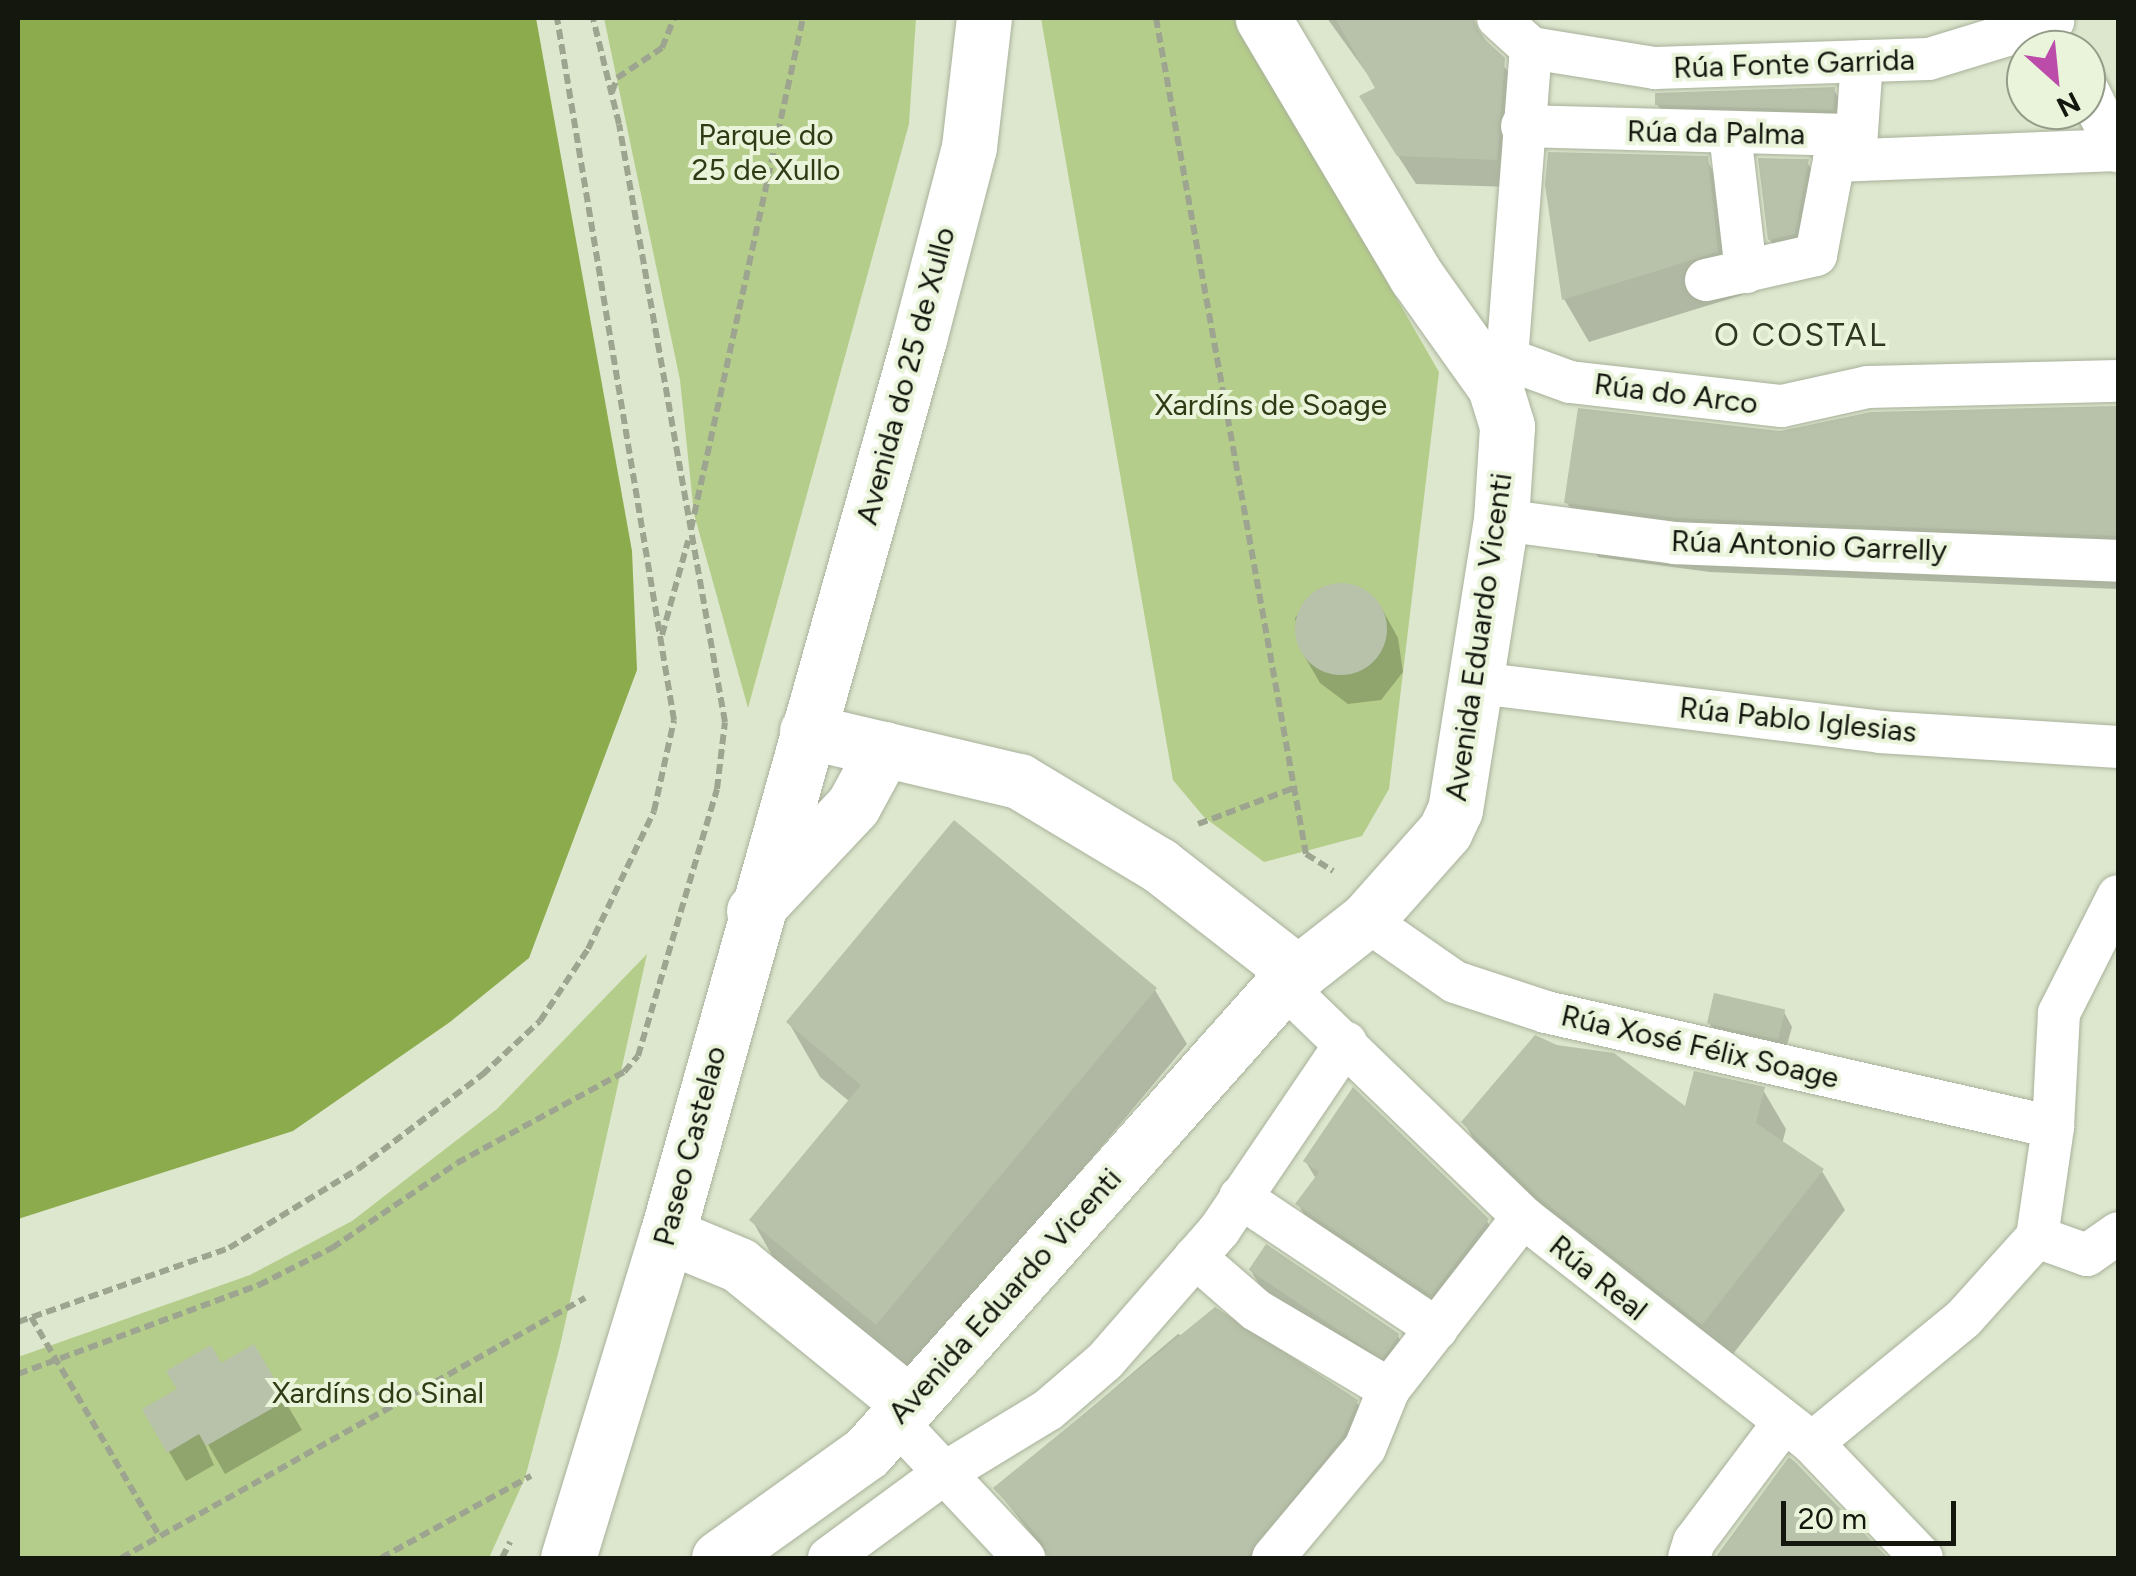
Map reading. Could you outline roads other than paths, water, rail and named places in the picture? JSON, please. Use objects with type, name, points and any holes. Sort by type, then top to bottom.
[{"type":"street","name":"Avenida do 25 de Xullo","points":[[807,731],[969,147],[984,18]]},
{"type":"street","name":"Avenida Eduardo Vicenti","points":[[719,1558],[868,1452],[1291,979],[1366,920],[1450,821],[1478,683],[1501,520],[1508,426],[1491,357],[1416,276],[1263,18]]},
{"type":"street","points":[[1491,357],[1531,48],[1498,18]]},
{"type":"street","name":"Rúa Fonte Garrida","points":[[1531,48],[1655,68],[1929,59],[2006,42]]},
{"type":"street","points":[[1730,133],[1726,276],[1816,255],[1845,161],[1862,61]]},
{"type":"street","name":"Rúa da Palma","points":[[1522,126],[1839,135],[1845,161]]},
{"type":"street","points":[[1845,161],[2118,151],[2106,127]]},
{"type":"street","name":"Rúa do Arco","points":[[1491,357],[1570,382],[1782,406],[1868,387],[2118,381]]},
{"type":"street","name":"Rúa Antonio Garrelly","points":[[1501,520],[1675,543],[2118,561]]},
{"type":"street","name":"Rúa Pablo Iglesias","points":[[1478,683],[1881,732],[2118,747]]},
{"type":"street","points":[[807,731],[1019,781],[1160,865],[1291,979]]},
{"type":"street","name":"Paseo Castelao","points":[[568,1558],[666,1234],[807,731]]},
{"type":"street","points":[[754,912],[852,806],[884,749]]},
{"type":"street","points":[[1689,1558],[1694,1542],[1797,1434],[1964,1318],[2037,1236],[2054,1127],[2059,1013],[2101,965],[2118,896]]},
{"type":"street","name":"Rúa Xosé Félix Soage","points":[[1366,920],[1455,982],[1546,1012],[2054,1127]]},
{"type":"street","name":"Rúa Real","points":[[1291,979],[1346,1043],[1523,1217],[1797,1434],[1922,1558]]},
{"type":"street","points":[[839,1555],[946,1472],[1048,1410],[1105,1361],[1196,1257],[1346,1043]]},
{"type":"street","points":[[1240,1197],[1438,1329]]},
{"type":"street","points":[[1272,1558],[1365,1448],[1389,1389],[1523,1217]]},
{"type":"street","points":[[2037,1236],[2088,1254],[2118,1233]]},
{"type":"street","points":[[666,1234],[739,1265],[902,1411],[946,1472],[1024,1558]]},
{"type":"street","points":[[1196,1257],[1256,1310],[1389,1389]]},
{"type":"district","name":"O COSTAL","points":[[1801,335]]},
{"type":"park label","name":"Parque do 25 de Xullo","points":[[766,152]]},
{"type":"park label","name":"Xardíns de Soage","points":[[1271,405]]},
{"type":"park label","name":"Xardíns do Sinal","points":[[378,1393]]}]
